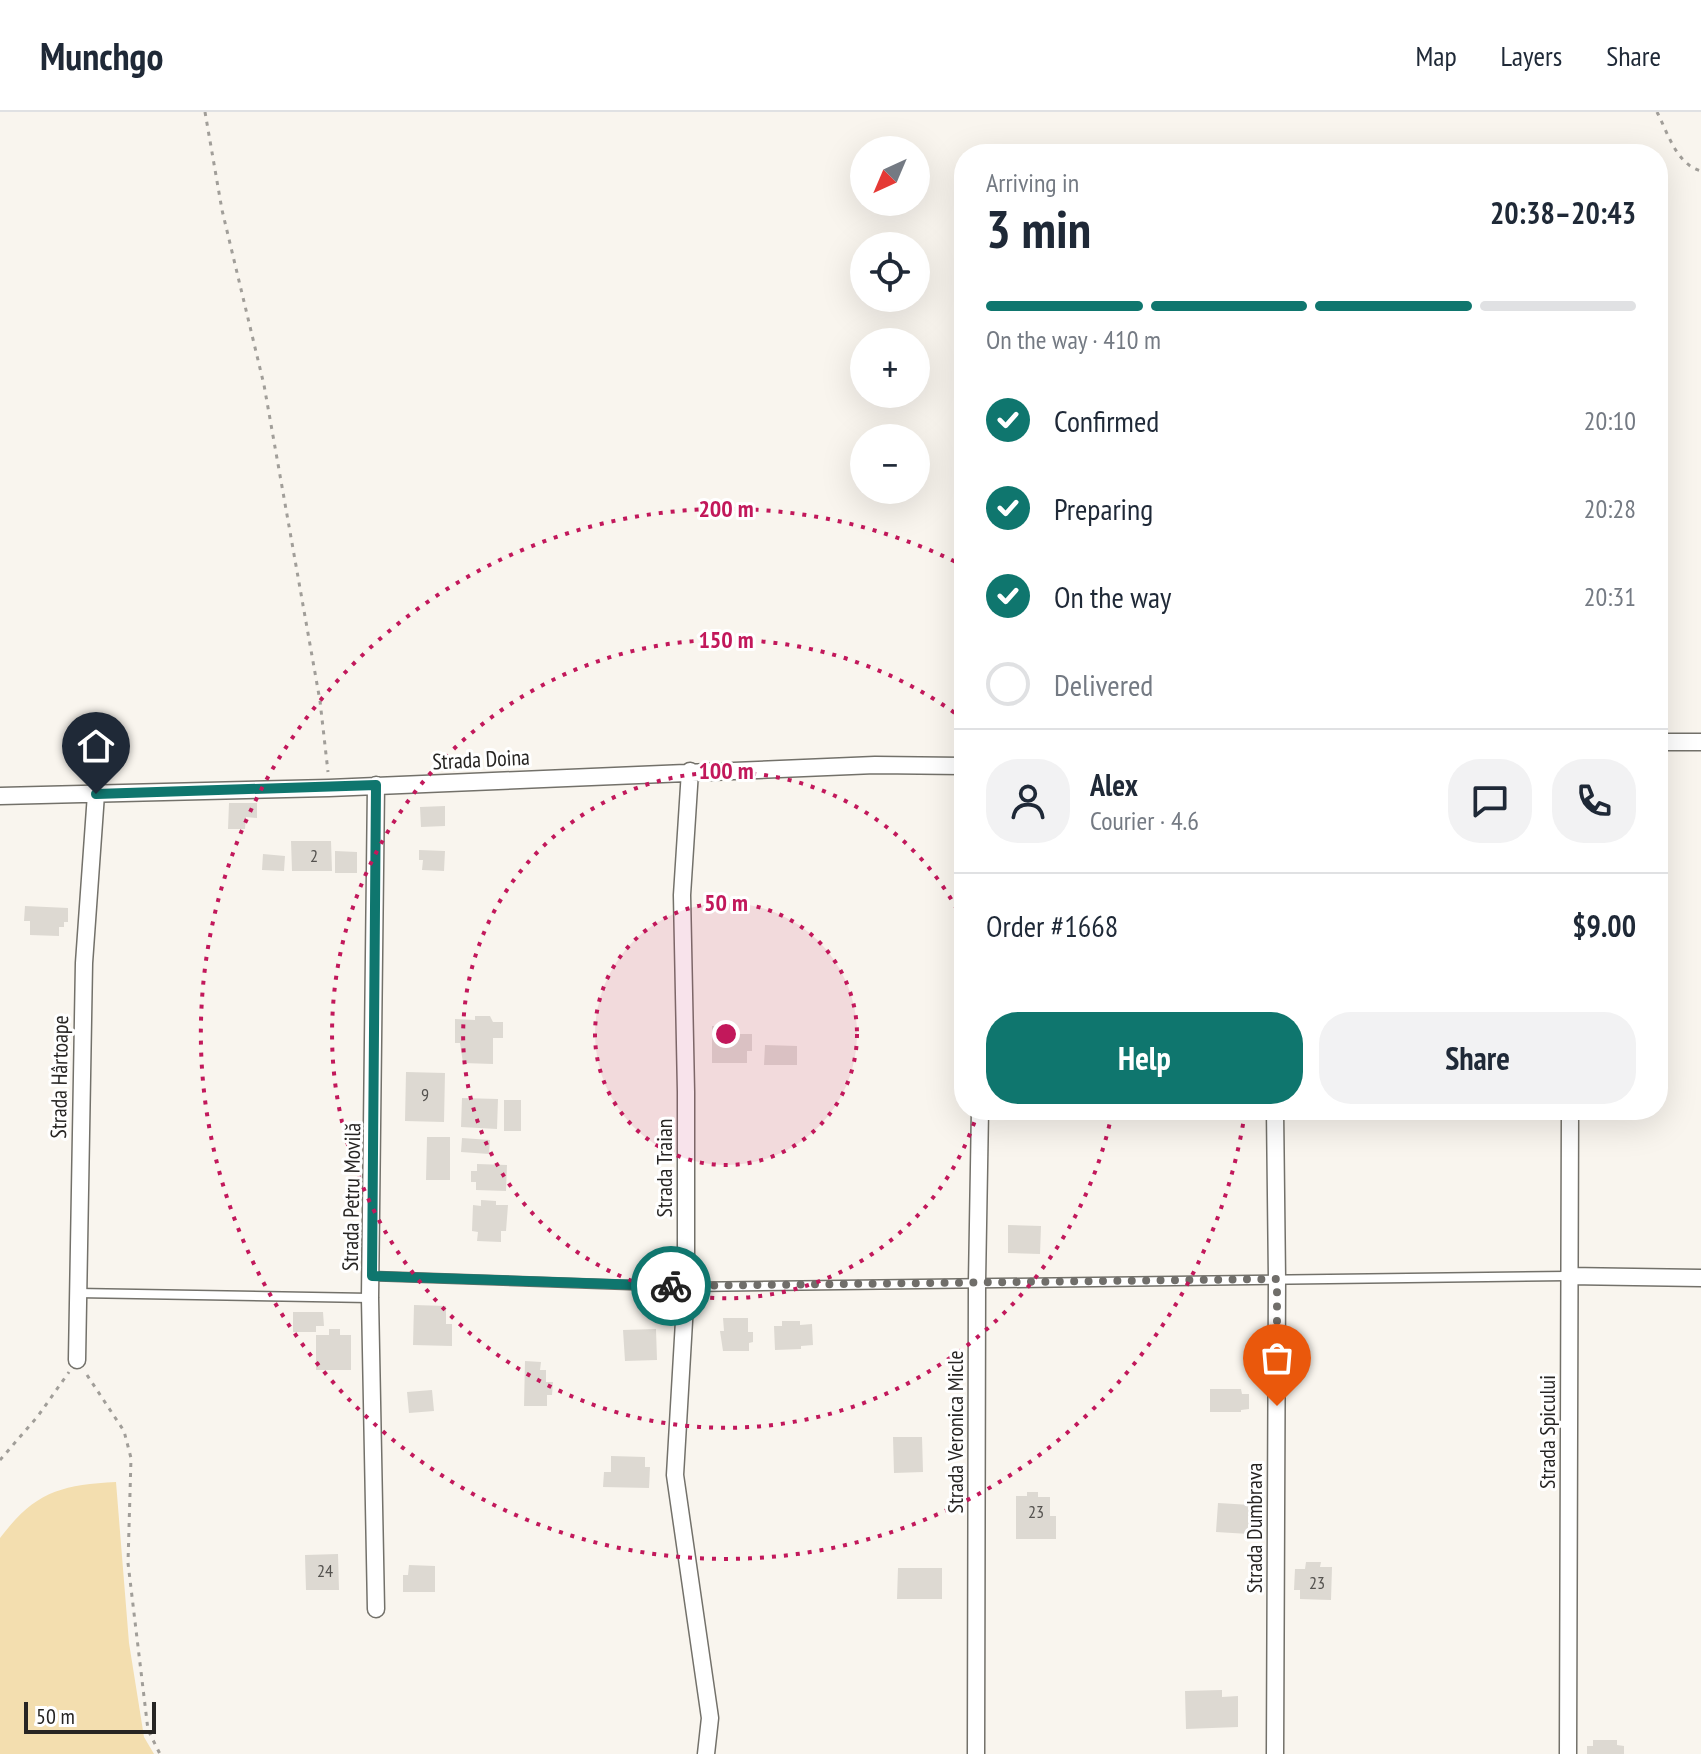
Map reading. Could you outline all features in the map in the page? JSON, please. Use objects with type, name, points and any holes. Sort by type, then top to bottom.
[{"type":"street","points":[[1668,742],[1701,742]]},
{"type":"street","name":"Strada Doina","points":[[0,796],[329,788],[875,765],[954,766]]},
{"type":"street","name":"Strada Traian","points":[[690,771],[682,895],[686,1287],[675,1475],[710,1718],[706,1754]]},
{"type":"street","name":"Strada Petru Movilă","points":[[376,785],[370,1298],[376,1609]]},
{"type":"street","name":"Strada Hârtoape","points":[[77,1360],[84,963],[96,794]]},
{"type":"street","name":"Strada Veronica Micle","points":[[976,1754],[980,1120]]},
{"type":"street","name":"Strada Dumbrava","points":[[1275,1120],[1275,1754]]},
{"type":"street","name":"Strada Spicului","points":[[1568,1754],[1570,1120]]},
{"type":"street","points":[[1568,1276],[1701,1278]]},
{"type":"lane","points":[[372,1276],[686,1287],[1568,1276]]},
{"type":"lane","points":[[76,1293],[370,1298]]},
{"type":"path","points":[[205,112],[222,210],[264,385],[320,701],[329,788]]},
{"type":"path","points":[[1657,112],[1681,159],[1693,169],[1701,171]]},
{"type":"path","points":[[0,1460],[38,1416],[77,1360],[124,1431],[131,1458],[128,1563],[148,1730],[160,1754]]},
{"type":"shaded area","points":[[116,1482],[129,1643],[144,1737],[154,1754],[0,1754],[0,1538],[25,1510],[50,1494],[79,1486]]},
{"type":"building","points":[[229,803],[257,803],[257,818],[246,817],[245,829],[228,829]]},
{"type":"building","points":[[445,806],[445,826],[421,827],[420,807]]},
{"type":"building","points":[[291,841],[331,841],[332,871],[292,871]]},
{"type":"building","points":[[419,850],[445,851],[444,871],[422,870],[423,860],[419,860]]},
{"type":"building","points":[[335,851],[357,852],[357,873],[335,873]]},
{"type":"building","points":[[263,854],[285,856],[284,871],[262,870]]},
{"type":"building","points":[[25,906],[68,908],[68,922],[64,922],[64,927],[59,927],[59,936],[30,935],[30,921],[24,921]]},
{"type":"building","points":[[475,1016],[490,1016],[493,1022],[503,1022],[503,1038],[493,1038],[493,1064],[463,1063],[460,1043],[455,1043],[455,1019],[475,1020]]},
{"type":"building","points":[[712,1026],[730,1026],[730,1034],[752,1034],[752,1051],[747,1051],[747,1063],[712,1063]]},
{"type":"building","points":[[765,1045],[797,1046],[797,1065],[764,1065]]},
{"type":"building","points":[[406,1072],[445,1073],[444,1122],[405,1121]]},
{"type":"building","points":[[462,1098],[498,1099],[497,1129],[461,1127]]},
{"type":"building","points":[[504,1100],[521,1100],[521,1131],[504,1131]]},
{"type":"building","points":[[427,1137],[450,1137],[450,1180],[426,1180]]},
{"type":"building","points":[[462,1138],[490,1140],[489,1154],[461,1152]]},
{"type":"building","points":[[477,1164],[507,1165],[506,1191],[476,1190],[476,1182],[471,1182],[471,1171],[477,1171]]},
{"type":"building","points":[[481,1200],[508,1205],[506,1231],[501,1231],[501,1242],[477,1241],[478,1232],[472,1231],[473,1205],[481,1206]]},
{"type":"building","points":[[1008,1225],[1041,1226],[1040,1254],[1008,1253]]},
{"type":"building","points":[[414,1305],[446,1306],[446,1324],[452,1324],[452,1346],[413,1345]]},
{"type":"building","points":[[293,1312],[323,1312],[324,1326],[316,1326],[316,1332],[293,1332]]},
{"type":"building","points":[[723,1318],[748,1318],[748,1332],[753,1332],[749,1351],[723,1351],[720,1331],[724,1331]]},
{"type":"building","points":[[782,1321],[812,1324],[813,1345],[801,1346],[801,1349],[775,1350],[774,1326],[782,1326]]},
{"type":"building","points":[[329,1329],[340,1329],[340,1335],[351,1335],[351,1370],[316,1370],[316,1335],[329,1335]]},
{"type":"building","points":[[656,1329],[657,1360],[625,1361],[623,1330]]},
{"type":"building","points":[[525,1361],[541,1362],[540,1370],[546,1370],[546,1382],[553,1382],[552,1395],[547,1395],[547,1406],[524,1406]]},
{"type":"building","points":[[1210,1389],[1241,1389],[1242,1394],[1249,1394],[1249,1409],[1210,1412]]},
{"type":"building","points":[[432,1390],[434,1411],[409,1413],[407,1392]]},
{"type":"building","points":[[893,1437],[922,1437],[923,1472],[894,1473]]},
{"type":"building","points":[[611,1456],[645,1457],[645,1467],[650,1467],[649,1488],[603,1487],[604,1472],[611,1472]]},
{"type":"building","points":[[1027,1492],[1038,1492],[1038,1497],[1050,1497],[1050,1516],[1056,1516],[1056,1539],[1016,1539],[1016,1496],[1027,1496]]},
{"type":"building","points":[[1218,1503],[1251,1505],[1249,1534],[1216,1532]]},
{"type":"building","points":[[338,1554],[339,1590],[306,1590],[305,1555]]},
{"type":"building","points":[[1306,1562],[1321,1562],[1320,1567],[1332,1567],[1331,1600],[1300,1599],[1300,1590],[1294,1590],[1295,1569],[1305,1569]]},
{"type":"building","points":[[409,1565],[435,1566],[435,1592],[403,1592],[403,1575],[408,1575]]},
{"type":"building","points":[[898,1568],[942,1568],[942,1599],[897,1599]]},
{"type":"building","points":[[1222,1690],[1222,1697],[1238,1696],[1238,1727],[1186,1729],[1185,1691]]},
{"type":"building","points":[[1593,1740],[1617,1740],[1617,1745],[1624,1746],[1624,1754],[1587,1754],[1587,1746],[1593,1746]]},
{"type":"way so far","points":[[671,1286],[1277,1279],[1277,1406]]},
{"type":"route","points":[[96,794],[376,785],[372,1276],[671,1286]]}]
